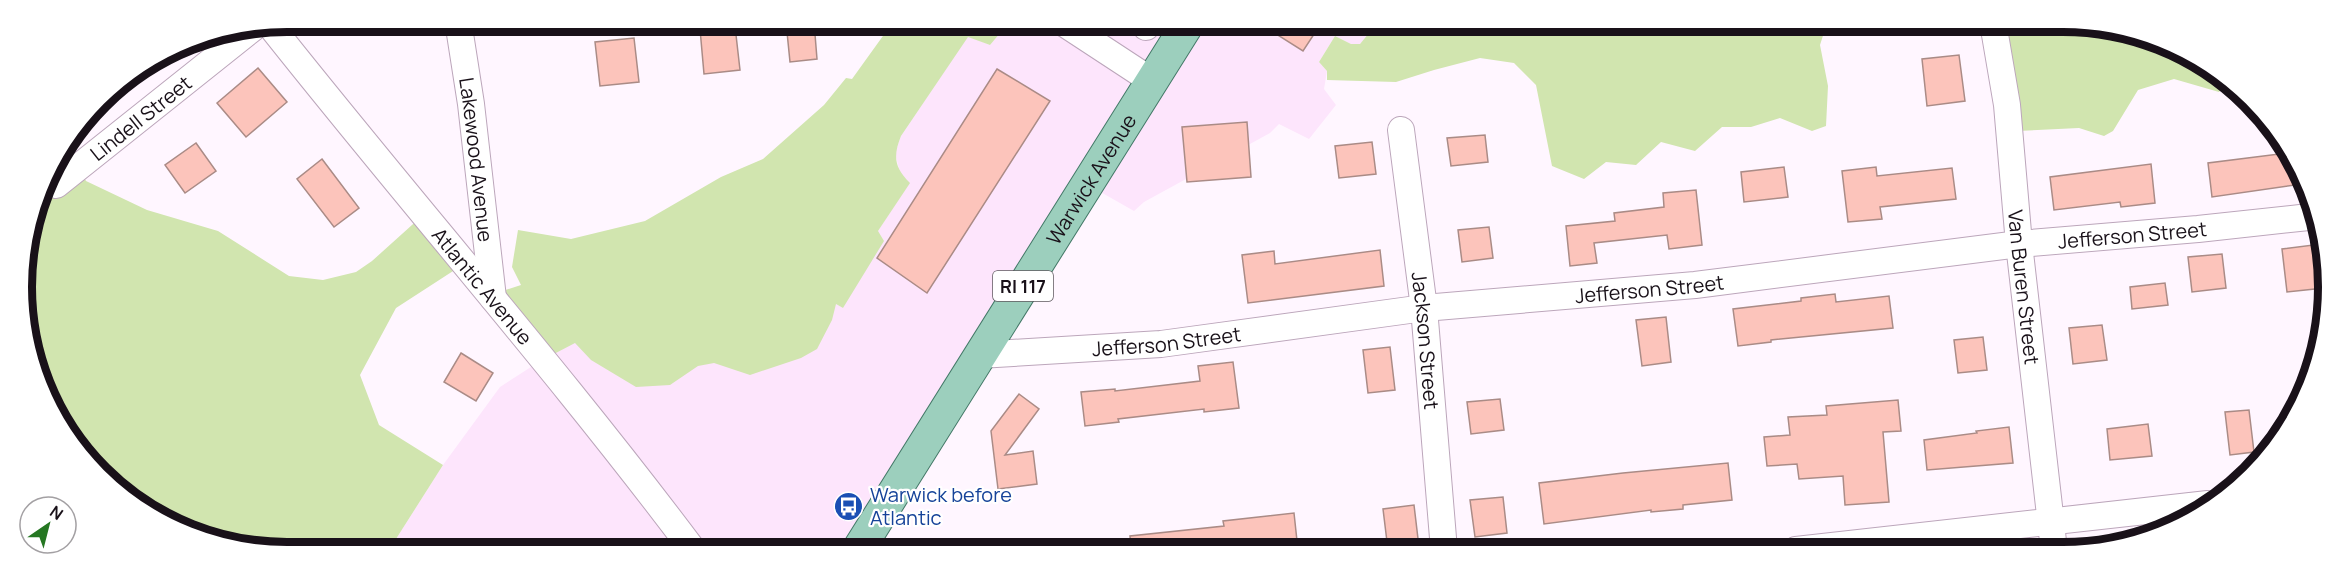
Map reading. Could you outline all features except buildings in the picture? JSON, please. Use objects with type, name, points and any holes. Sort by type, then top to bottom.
[{"type":"main road","name":"Warwick Avenue","points":[[863,542],[1183,32]]},
{"type":"street","name":"Atlantic Avenue","points":[[275,32],[360,139],[633,469],[687,542]]},
{"type":"street","name":"Lakewood Avenue","points":[[460,32],[471,104],[493,298]]},
{"type":"street","points":[[1077,32],[1152,81]]},
{"type":"street","name":"Van Buren Street","points":[[1995,32],[2007,105],[2019,244],[2053,542]]},
{"type":"street","name":"Lindell Street","points":[[56,184],[244,35]]},
{"type":"street","name":"Jackson Street","points":[[1401,130],[1424,308],[1443,542]]},
{"type":"street","name":"Jefferson Street","points":[[979,355],[1161,344],[1424,308],[1695,285],[2019,244],[2308,217]]},
{"type":"street","points":[[1866,542],[2192,506]]},
{"type":"shaded area","points":[[1001,32],[1370,32],[1360,44],[1351,44],[1335,36],[1319,62],[1327,71],[1324,89],[1336,105],[1309,139],[1279,124],[1270,133],[1144,202],[1134,211],[1090,186],[864,542],[394,542],[443,465],[500,387],[545,358],[590,334],[798,281],[843,308],[878,231],[909,183],[900,173],[895,153],[901,136],[968,36],[990,45]]},
{"type":"green space","points":[[886,32],[1001,32],[990,45],[968,37],[901,136],[896,161],[910,183],[878,231],[884,241],[843,308],[836,304],[832,320],[817,349],[801,358],[750,375],[714,363],[698,366],[670,385],[636,387],[591,360],[575,343],[552,355],[493,294],[521,285],[512,267],[518,230],[571,239],[645,221],[721,177],[763,159],[824,105],[846,78],[852,79]]},
{"type":"green space","points":[[1370,32],[1824,32],[1820,45],[1828,86],[1826,126],[1812,131],[1780,118],[1751,127],[1722,127],[1695,151],[1661,142],[1636,165],[1606,162],[1584,179],[1552,166],[1536,85],[1514,63],[1480,58],[1396,82],[1327,80],[1327,71],[1319,62],[1335,36],[1351,44],[1360,44]]},
{"type":"green space","points":[[1998,32],[2079,32],[2112,36],[2144,45],[2175,58],[2204,74],[2223,88],[2219,92],[2174,79],[2138,90],[2113,131],[2104,136],[2079,128],[2017,131]]},
{"type":"green space","points":[[63,164],[75,172],[81,171],[86,181],[147,210],[218,231],[289,276],[323,280],[356,272],[372,261],[422,216],[467,262],[396,308],[360,375],[379,425],[443,465],[394,542],[286,542],[237,537],[189,522],[131,489],[106,467],[74,428],[51,384],[36,336],[32,303],[32,270],[36,237],[45,205]]},
{"type":"place","name":"Warwick before Atlantic","points":[[849,506]]}]
